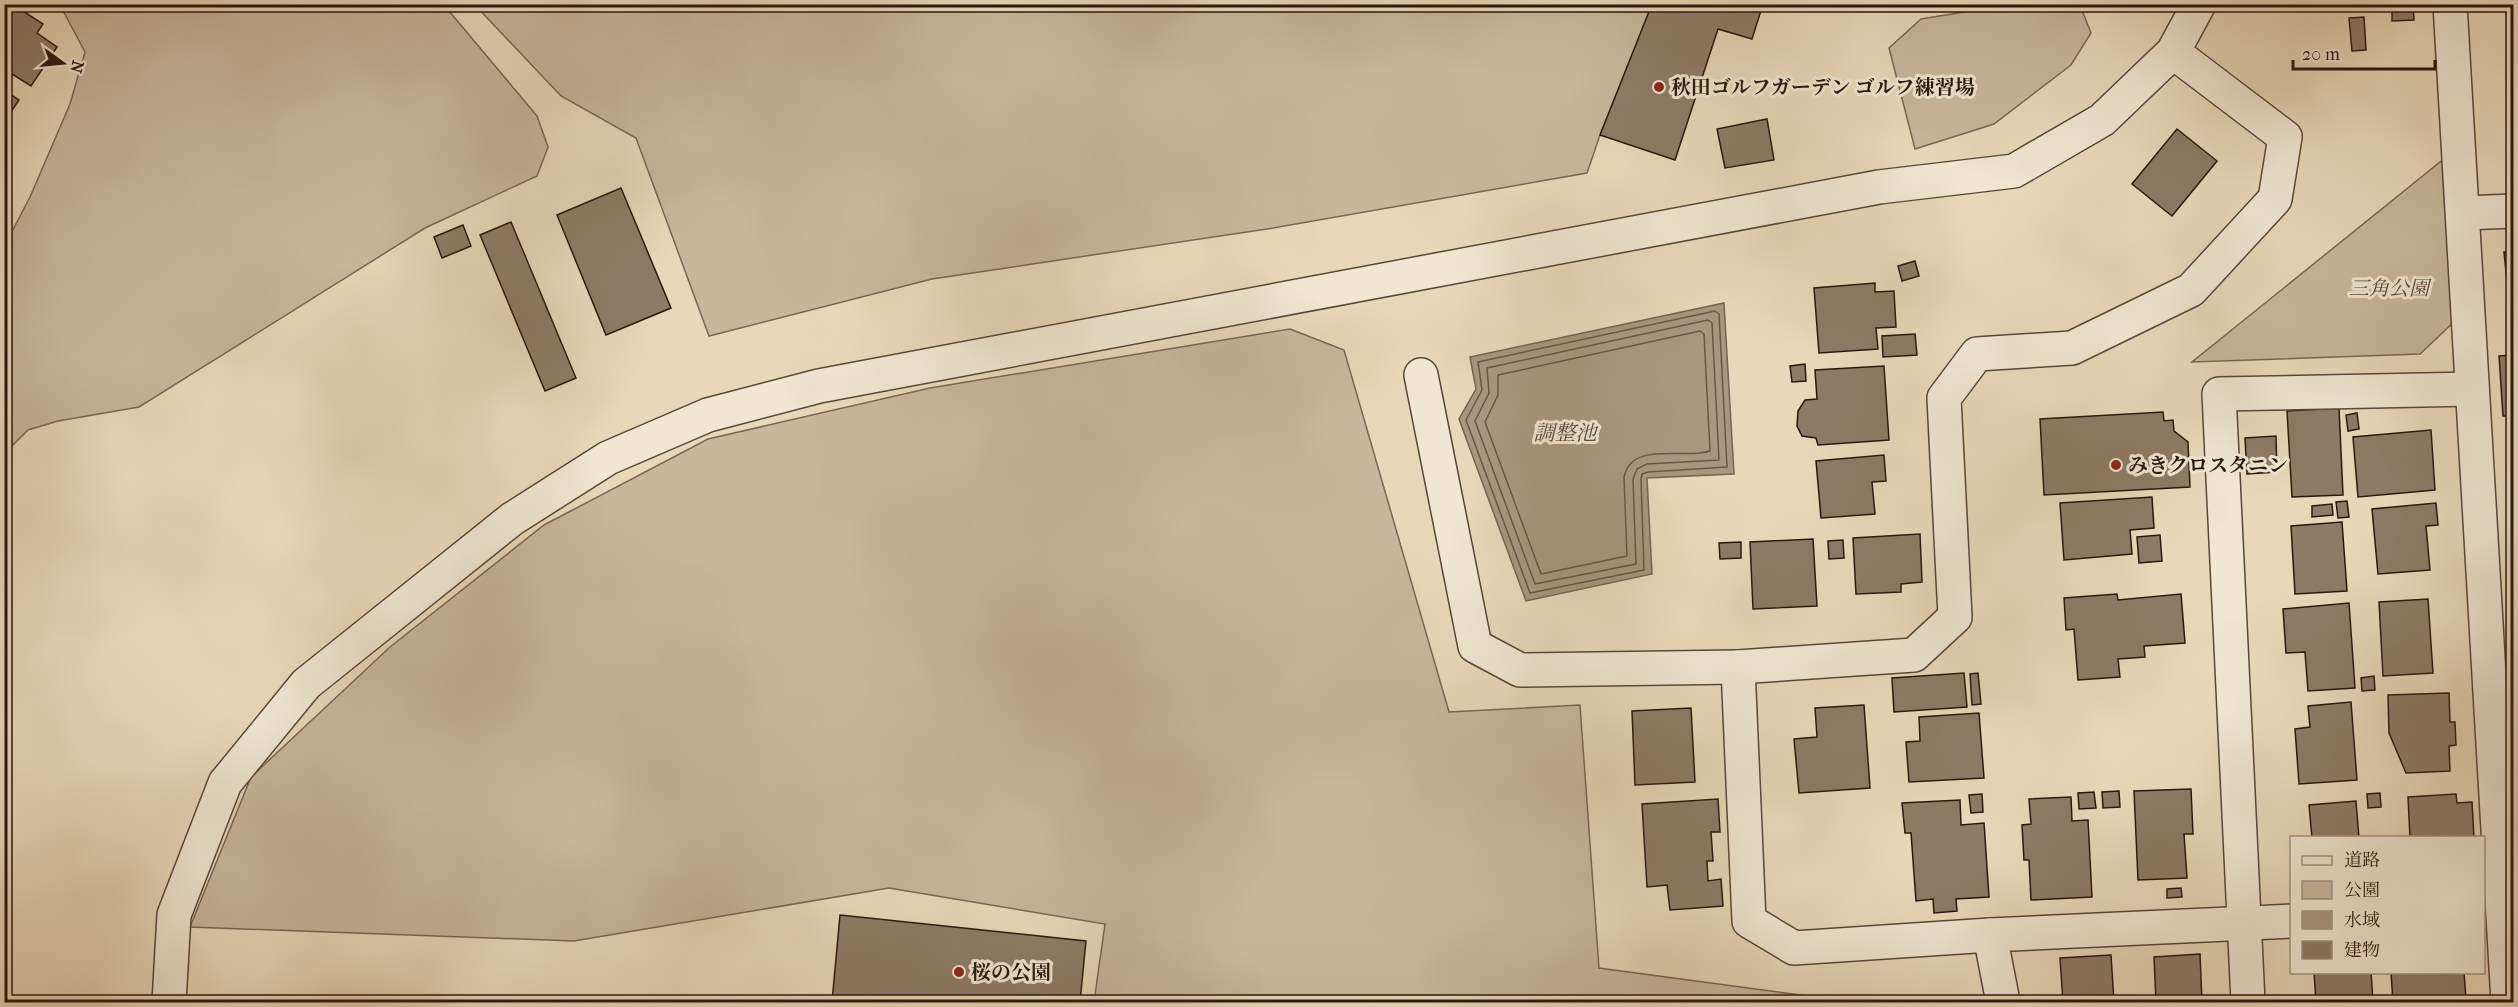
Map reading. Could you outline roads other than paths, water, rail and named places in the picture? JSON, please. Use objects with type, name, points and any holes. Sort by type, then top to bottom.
[{"type":"street","points":[[169,1002],[174,915],[225,783],[232,774],[306,684],[512,519],[608,458],[708,415],[819,386],[1868,189],[2014,171],[2102,120],[2173,52],[2199,4]]},
{"type":"street","points":[[2450,4],[2500,906],[2508,1002]]},
{"type":"street","points":[[1421,375],[1475,646],[1520,670],[1738,666],[1914,656],[1955,617],[1944,398],[1977,354],[2072,348],[2191,290],[2275,199],[2285,136],[2173,52]]},
{"type":"street","points":[[2463,213],[2514,211]]},
{"type":"street","points":[[2248,1002],[2219,394],[2472,389]]},
{"type":"street","points":[[1738,666],[1749,921],[1794,948],[1990,935],[2290,921]]},
{"type":"street","points":[[1990,935],[2003,1002]]},
{"type":"water","name":"調整池","points":[[1724,303],[1734,474],[1647,478],[1652,574],[1526,601],[1459,419],[1476,389],[1470,357]]},
{"type":"place","name":"秋田ゴルフガーデン ゴルフ練習場","points":[[1659,87]]},
{"type":"place","name":"みきクロスタニン","points":[[2116,465]]},
{"type":"place","name":"桜の公園","points":[[959,972]]},
{"type":"park label","name":"三角公園","points":[[2389,288]]}]
